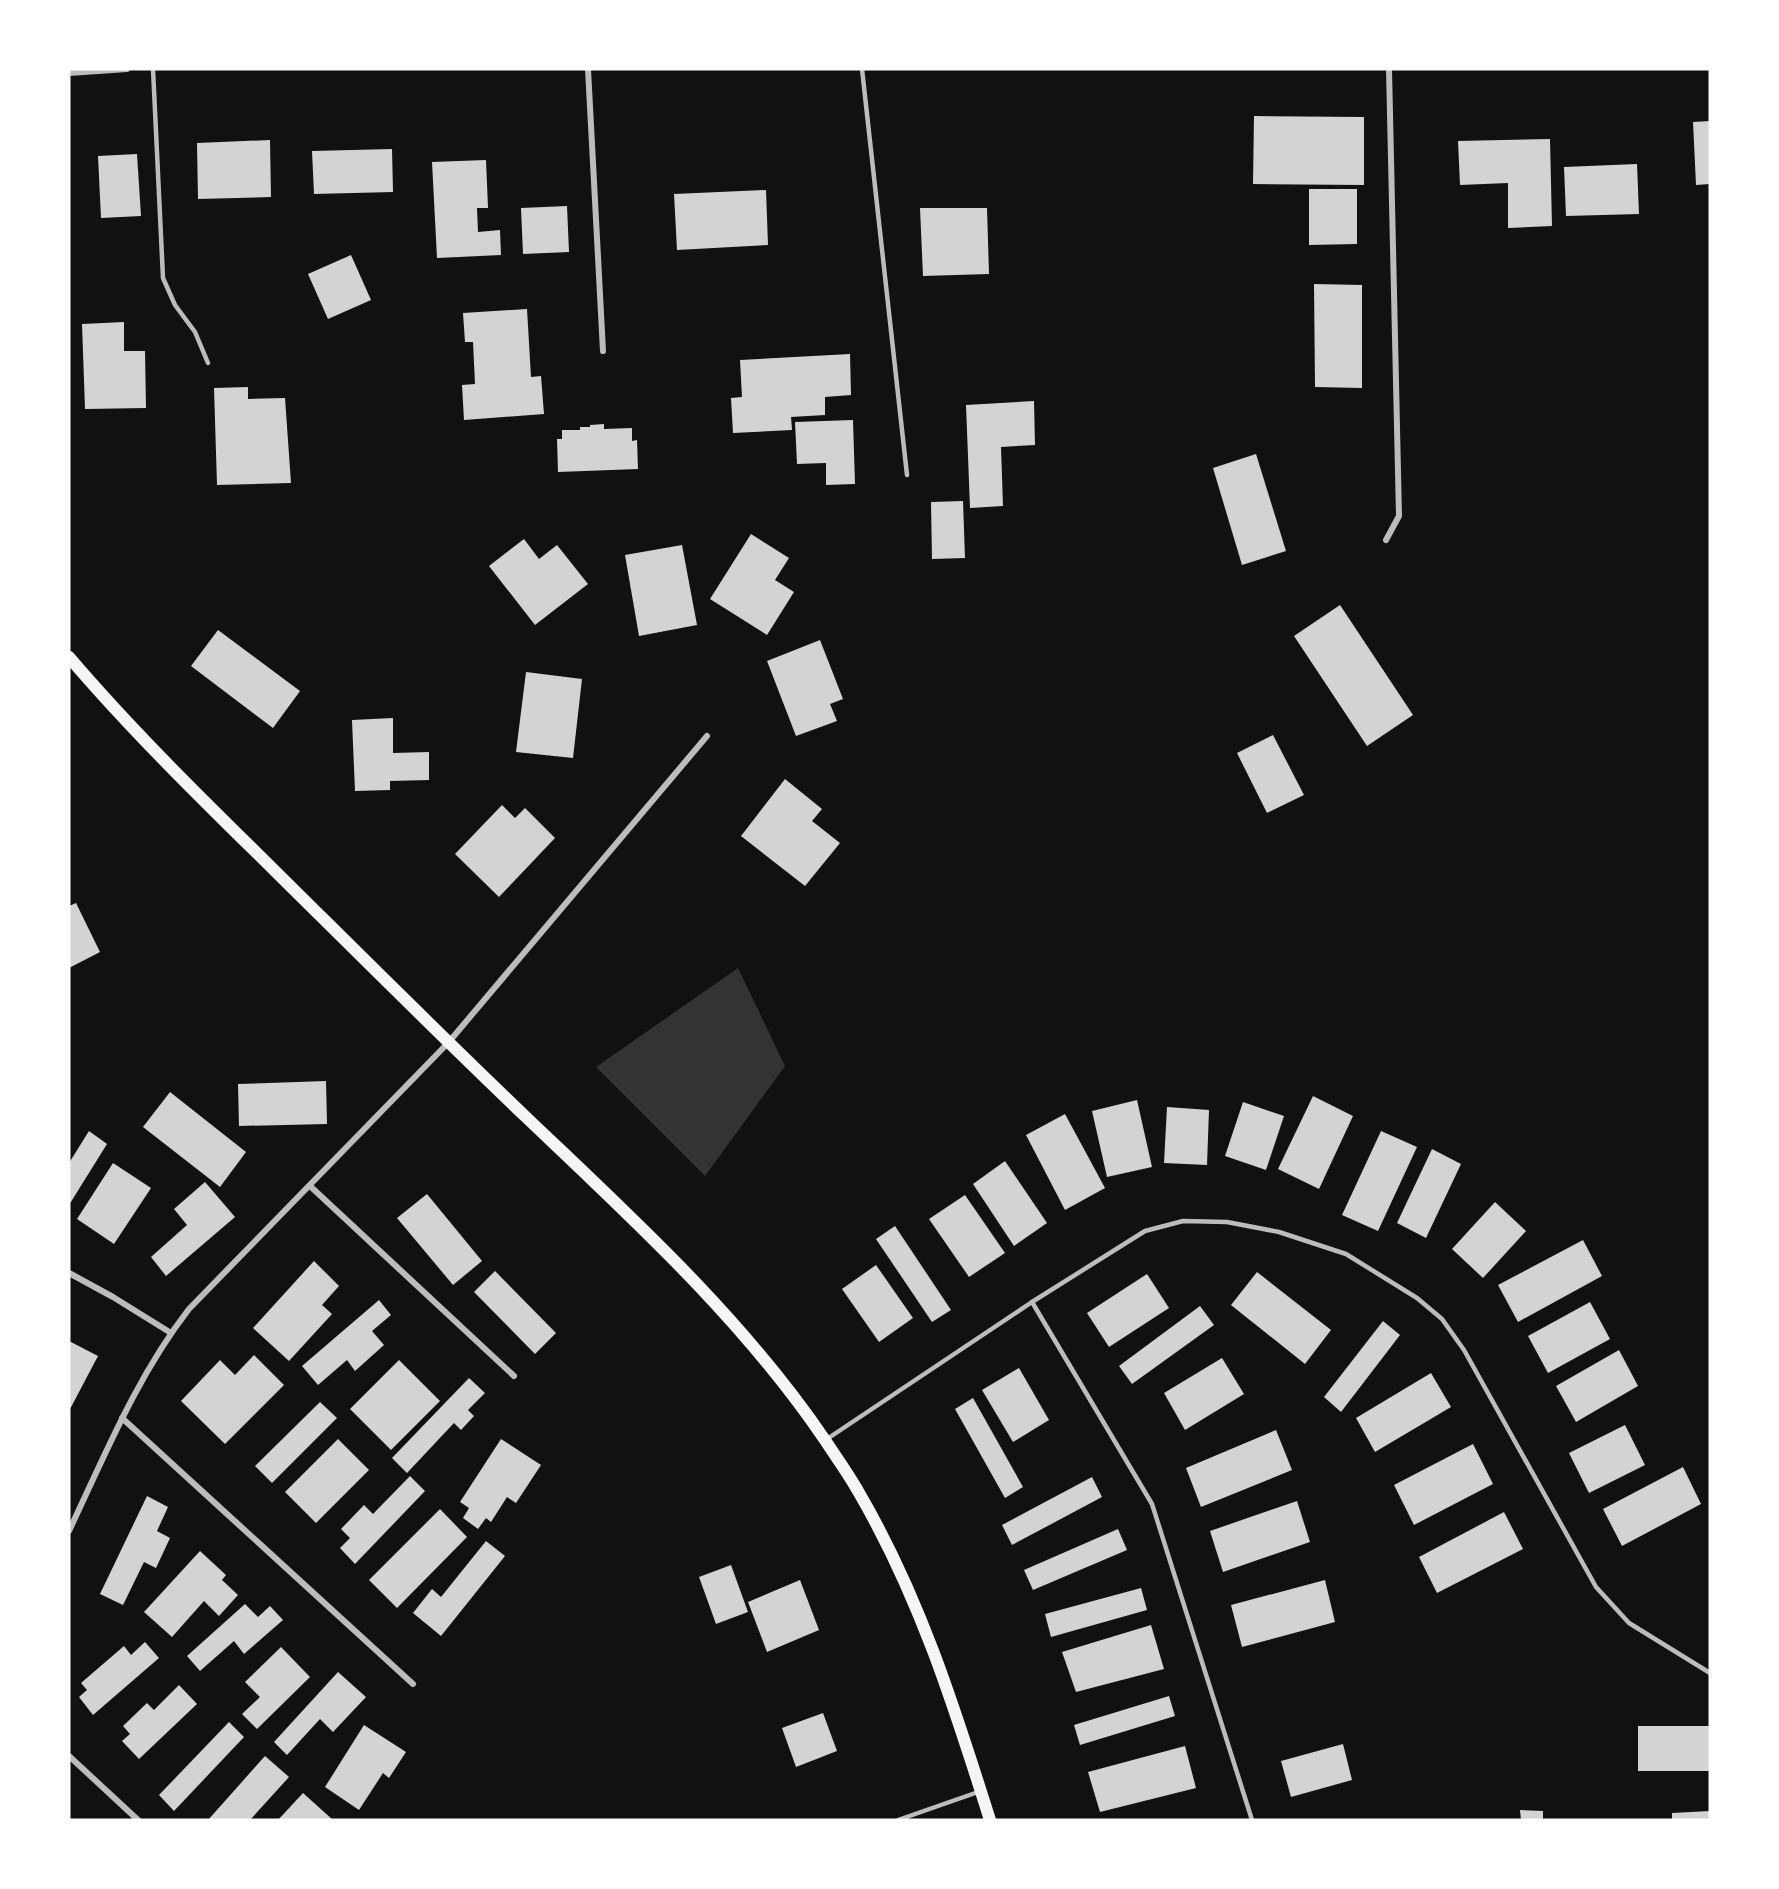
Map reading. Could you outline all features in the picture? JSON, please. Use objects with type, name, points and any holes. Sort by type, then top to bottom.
[{"type":"main road","points":[[69,657],[108,703],[155,751],[448,1043],[659,1243],[764,1358],[857,1488],[883,1536],[929,1637],[990,1820]]},
{"type":"street","points":[[69,73],[127,69]]},
{"type":"street","points":[[588,69],[603,351]]},
{"type":"street","points":[[1386,540],[1399,516],[1389,69]]},
{"type":"street","points":[[69,1531],[122,1418],[148,1369],[171,1333],[206,1291],[448,1043],[707,736]]},
{"type":"street","points":[[310,1186],[514,1376]]},
{"type":"street","points":[[69,1273],[171,1333]]},
{"type":"street","points":[[122,1418],[412,1684]]},
{"type":"street","points":[[69,1756],[138,1820]]},
{"type":"lane","points":[[153,69],[163,278],[175,306],[195,332],[208,363]]},
{"type":"lane","points":[[862,69],[907,475]]},
{"type":"lane","points":[[825,1441],[1032,1302],[1145,1231],[1183,1221],[1227,1222],[1279,1232],[1346,1254],[1418,1298],[1442,1319],[1464,1350],[1596,1587],[1629,1623],[1710,1673]]},
{"type":"lane","points":[[1032,1302],[1152,1504],[1252,1820]]},
{"type":"lane","points":[[898,1820],[981,1791]]},
{"type":"shaded area","points":[[738,968],[785,1066],[705,1176],[596,1067]]},
{"type":"building","points":[[1254,116],[1364,117],[1364,185],[1253,184]]},
{"type":"building","points":[[1710,121],[1710,184],[1696,185],[1693,122]]},
{"type":"building","points":[[1550,139],[1552,226],[1508,228],[1508,183],[1460,185],[1458,141]]},
{"type":"building","points":[[270,140],[271,197],[198,199],[197,143]]},
{"type":"building","points":[[392,149],[393,192],[314,194],[312,151]]},
{"type":"building","points":[[137,154],[141,216],[101,218],[98,156]]},
{"type":"building","points":[[486,160],[488,208],[477,208],[478,232],[500,230],[501,255],[437,258],[432,162]]},
{"type":"building","points":[[1637,164],[1639,214],[1566,216],[1564,167]]},
{"type":"building","points":[[1309,189],[1357,189],[1357,244],[1309,245]]},
{"type":"building","points":[[766,190],[768,245],[677,250],[674,194]]},
{"type":"building","points":[[567,206],[569,252],[523,254],[521,208]]},
{"type":"building","points":[[920,208],[987,208],[989,274],[923,276]]},
{"type":"building","points":[[351,255],[371,300],[328,319],[308,274]]},
{"type":"building","points":[[1314,284],[1362,285],[1362,388],[1315,387]]},
{"type":"building","points":[[527,309],[531,377],[541,376],[544,414],[464,420],[462,385],[475,384],[473,342],[465,342],[463,313]]},
{"type":"building","points":[[124,322],[124,351],[145,351],[146,408],[85,409],[82,324]]},
{"type":"building","points":[[850,354],[851,395],[825,397],[825,415],[791,417],[792,430],[733,433],[731,398],[742,397],[740,360]]},
{"type":"building","points":[[248,387],[248,399],[285,398],[291,483],[217,485],[214,388]]},
{"type":"building","points":[[1034,401],[1035,445],[1001,447],[1003,506],[970,508],[966,405]]},
{"type":"building","points":[[853,420],[855,484],[826,485],[826,463],[797,464],[795,422]]},
{"type":"building","points":[[604,424],[604,429],[632,428],[632,441],[637,440],[638,469],[558,472],[557,439],[562,439],[562,430],[580,430],[580,427]]},
{"type":"building","points":[[1256,454],[1286,551],[1242,565],[1213,468]]},
{"type":"building","points":[[963,501],[965,558],[932,559],[931,502]]},
{"type":"building","points":[[751,534],[789,558],[775,580],[794,592],[767,635],[710,599]]},
{"type":"building","points":[[524,539],[539,559],[557,545],[588,584],[535,625],[489,566]]},
{"type":"building","points":[[682,545],[697,625],[639,636],[625,555]]},
{"type":"building","points":[[1340,605],[1413,715],[1367,746],[1294,636]]},
{"type":"building","points":[[218,630],[300,691],[273,728],[191,666]]},
{"type":"building","points":[[820,640],[843,699],[830,704],[837,721],[796,736],[767,661]]},
{"type":"building","points":[[526,672],[582,679],[573,758],[516,752]]},
{"type":"building","points":[[393,718],[393,753],[429,752],[429,780],[390,781],[390,790],[355,791],[352,720]]},
{"type":"building","points":[[1273,735],[1304,795],[1267,813],[1237,753]]},
{"type":"building","points":[[785,779],[822,809],[812,821],[840,843],[805,886],[741,836]]},
{"type":"building","points":[[502,805],[515,818],[525,808],[555,838],[499,897],[455,854]]},
{"type":"building","points":[[76,903],[100,952],[69,968],[69,906]]},
{"type":"building","points":[[326,1081],[327,1124],[239,1126],[238,1084]]},
{"type":"building","points":[[170,1092],[246,1152],[220,1187],[143,1127]]},
{"type":"building","points":[[1313,1096],[1353,1116],[1319,1189],[1278,1169]]},
{"type":"building","points":[[1137,1100],[1152,1167],[1107,1177],[1092,1111]]},
{"type":"building","points":[[1243,1102],[1284,1116],[1266,1170],[1225,1156]]},
{"type":"building","points":[[1167,1107],[1209,1110],[1207,1165],[1164,1163]]},
{"type":"building","points":[[1065,1114],[1105,1188],[1065,1210],[1026,1135]]},
{"type":"building","points":[[89,1131],[107,1144],[69,1205],[69,1163]]},
{"type":"building","points":[[1381,1131],[1417,1147],[1378,1231],[1342,1215]]},
{"type":"building","points":[[1432,1149],[1461,1164],[1426,1238],[1397,1223]]},
{"type":"building","points":[[1005,1161],[1047,1223],[1014,1246],[973,1184]]},
{"type":"building","points":[[113,1163],[151,1188],[114,1244],[77,1219]]},
{"type":"building","points":[[205,1182],[235,1217],[166,1276],[151,1257],[187,1225],[174,1209]]},
{"type":"building","points":[[427,1194],[482,1261],[453,1285],[397,1218]]},
{"type":"building","points":[[965,1195],[1005,1253],[969,1277],[929,1219]]},
{"type":"building","points":[[1495,1202],[1526,1231],[1483,1278],[1452,1249]]},
{"type":"building","points":[[895,1226],[951,1310],[932,1322],[876,1239]]},
{"type":"building","points":[[1583,1240],[1602,1276],[1518,1322],[1498,1285]]},
{"type":"building","points":[[314,1261],[339,1286],[322,1305],[332,1314],[289,1361],[253,1328]]},
{"type":"building","points":[[876,1265],[913,1318],[879,1342],[842,1289]]},
{"type":"building","points":[[495,1271],[556,1333],[535,1354],[474,1292]]},
{"type":"building","points":[[1257,1272],[1331,1330],[1305,1364],[1231,1305]]},
{"type":"building","points":[[1147,1274],[1169,1308],[1109,1347],[1087,1313]]},
{"type":"building","points":[[379,1300],[391,1315],[372,1331],[384,1345],[355,1371],[347,1360],[318,1385],[302,1366]]},
{"type":"building","points":[[1590,1302],[1610,1339],[1548,1373],[1528,1336]]},
{"type":"building","points":[[1200,1306],[1214,1325],[1132,1384],[1119,1366]]},
{"type":"building","points":[[1383,1321],[1400,1335],[1341,1412],[1324,1397]]},
{"type":"building","points":[[69,1341],[98,1356],[69,1411]]},
{"type":"building","points":[[1619,1350],[1638,1386],[1576,1422],[1556,1386]]},
{"type":"building","points":[[254,1355],[284,1385],[225,1444],[181,1401],[220,1360],[235,1375]]},
{"type":"building","points":[[1222,1358],[1244,1394],[1185,1430],[1164,1393]]},
{"type":"building","points":[[399,1360],[440,1401],[391,1450],[350,1409]]},
{"type":"building","points":[[1019,1368],[1049,1420],[1013,1442],[982,1390]]},
{"type":"building","points":[[1431,1373],[1451,1407],[1375,1452],[1356,1418]]},
{"type":"building","points":[[469,1378],[485,1393],[468,1410],[474,1416],[461,1430],[454,1423],[407,1473],[392,1458]]},
{"type":"building","points":[[973,1398],[1023,1487],[1005,1498],[955,1409]]},
{"type":"building","points":[[320,1402],[337,1418],[272,1483],[255,1466]]},
{"type":"building","points":[[1625,1425],[1645,1465],[1589,1493],[1569,1453]]},
{"type":"building","points":[[1276,1430],[1292,1470],[1201,1507],[1186,1468]]},
{"type":"building","points":[[338,1439],[369,1470],[316,1523],[285,1492]]},
{"type":"building","points":[[501,1439],[541,1465],[516,1503],[507,1497],[491,1522],[486,1518],[478,1529],[463,1518],[469,1508],[460,1502]]},
{"type":"building","points":[[1473,1444],[1493,1484],[1414,1525],[1394,1485]]},
{"type":"building","points":[[1683,1467],[1701,1504],[1622,1546],[1603,1509]]},
{"type":"building","points":[[410,1476],[425,1491],[355,1564],[340,1548],[350,1538],[341,1529],[364,1505],[373,1514]]},
{"type":"building","points":[[1092,1477],[1102,1497],[1012,1545],[1002,1525]]},
{"type":"building","points":[[147,1496],[168,1507],[157,1531],[170,1538],[156,1568],[144,1562],[123,1605],[100,1594]]},
{"type":"building","points":[[1297,1501],[1310,1542],[1223,1572],[1210,1531]]},
{"type":"building","points":[[440,1509],[467,1537],[397,1608],[369,1580]]},
{"type":"building","points":[[1504,1512],[1523,1549],[1437,1593],[1419,1557]]},
{"type":"building","points":[[1118,1529],[1127,1550],[1033,1590],[1024,1570]]},
{"type":"building","points":[[486,1541],[505,1556],[441,1636],[413,1613],[432,1589],[441,1597]]},
{"type":"building","points":[[200,1551],[226,1575],[222,1580],[238,1595],[219,1616],[204,1601],[172,1637],[144,1612]]},
{"type":"building","points":[[731,1565],[748,1612],[716,1624],[699,1577]]},
{"type":"building","points":[[800,1580],[819,1630],[767,1652],[748,1602]]},
{"type":"building","points":[[1325,1580],[1335,1622],[1242,1647],[1231,1605]]},
{"type":"building","points":[[1141,1588],[1147,1610],[1051,1637],[1045,1614]]},
{"type":"building","points":[[245,1604],[258,1617],[270,1606],[283,1620],[244,1654],[234,1641],[200,1671],[187,1656]]},
{"type":"building","points":[[1151,1625],[1164,1669],[1076,1692],[1062,1652]]},
{"type":"building","points":[[145,1642],[159,1658],[93,1715],[79,1697],[87,1690],[81,1683],[124,1646],[131,1655]]},
{"type":"building","points":[[281,1647],[310,1677],[257,1729],[242,1714],[260,1697],[245,1682]]},
{"type":"building","points":[[338,1672],[366,1697],[333,1732],[320,1719],[287,1755],[274,1742]]},
{"type":"building","points":[[179,1685],[197,1704],[139,1759],[122,1741],[130,1734],[123,1726],[147,1703],[154,1710]]},
{"type":"building","points":[[1169,1696],[1175,1716],[1080,1745],[1074,1725]]},
{"type":"building","points":[[823,1713],[837,1751],[796,1767],[782,1728]]},
{"type":"building","points":[[229,1722],[244,1737],[174,1811],[159,1795]]},
{"type":"building","points":[[364,1725],[406,1752],[389,1778],[383,1773],[359,1810],[325,1787]]},
{"type":"building","points":[[1638,1726],[1710,1726],[1710,1771],[1638,1771]]},
{"type":"building","points":[[1343,1744],[1352,1780],[1291,1797],[1281,1761]]},
{"type":"building","points":[[1185,1746],[1196,1788],[1100,1812],[1088,1772]]},
{"type":"building","points":[[265,1756],[289,1777],[250,1820],[208,1820]]},
{"type":"building","points":[[303,1793],[333,1820],[278,1820]]},
{"type":"building","points":[[1520,1810],[1543,1811],[1543,1820],[1521,1820]]},
{"type":"building","points":[[1710,1811],[1710,1820],[1672,1820],[1672,1813]]}]
